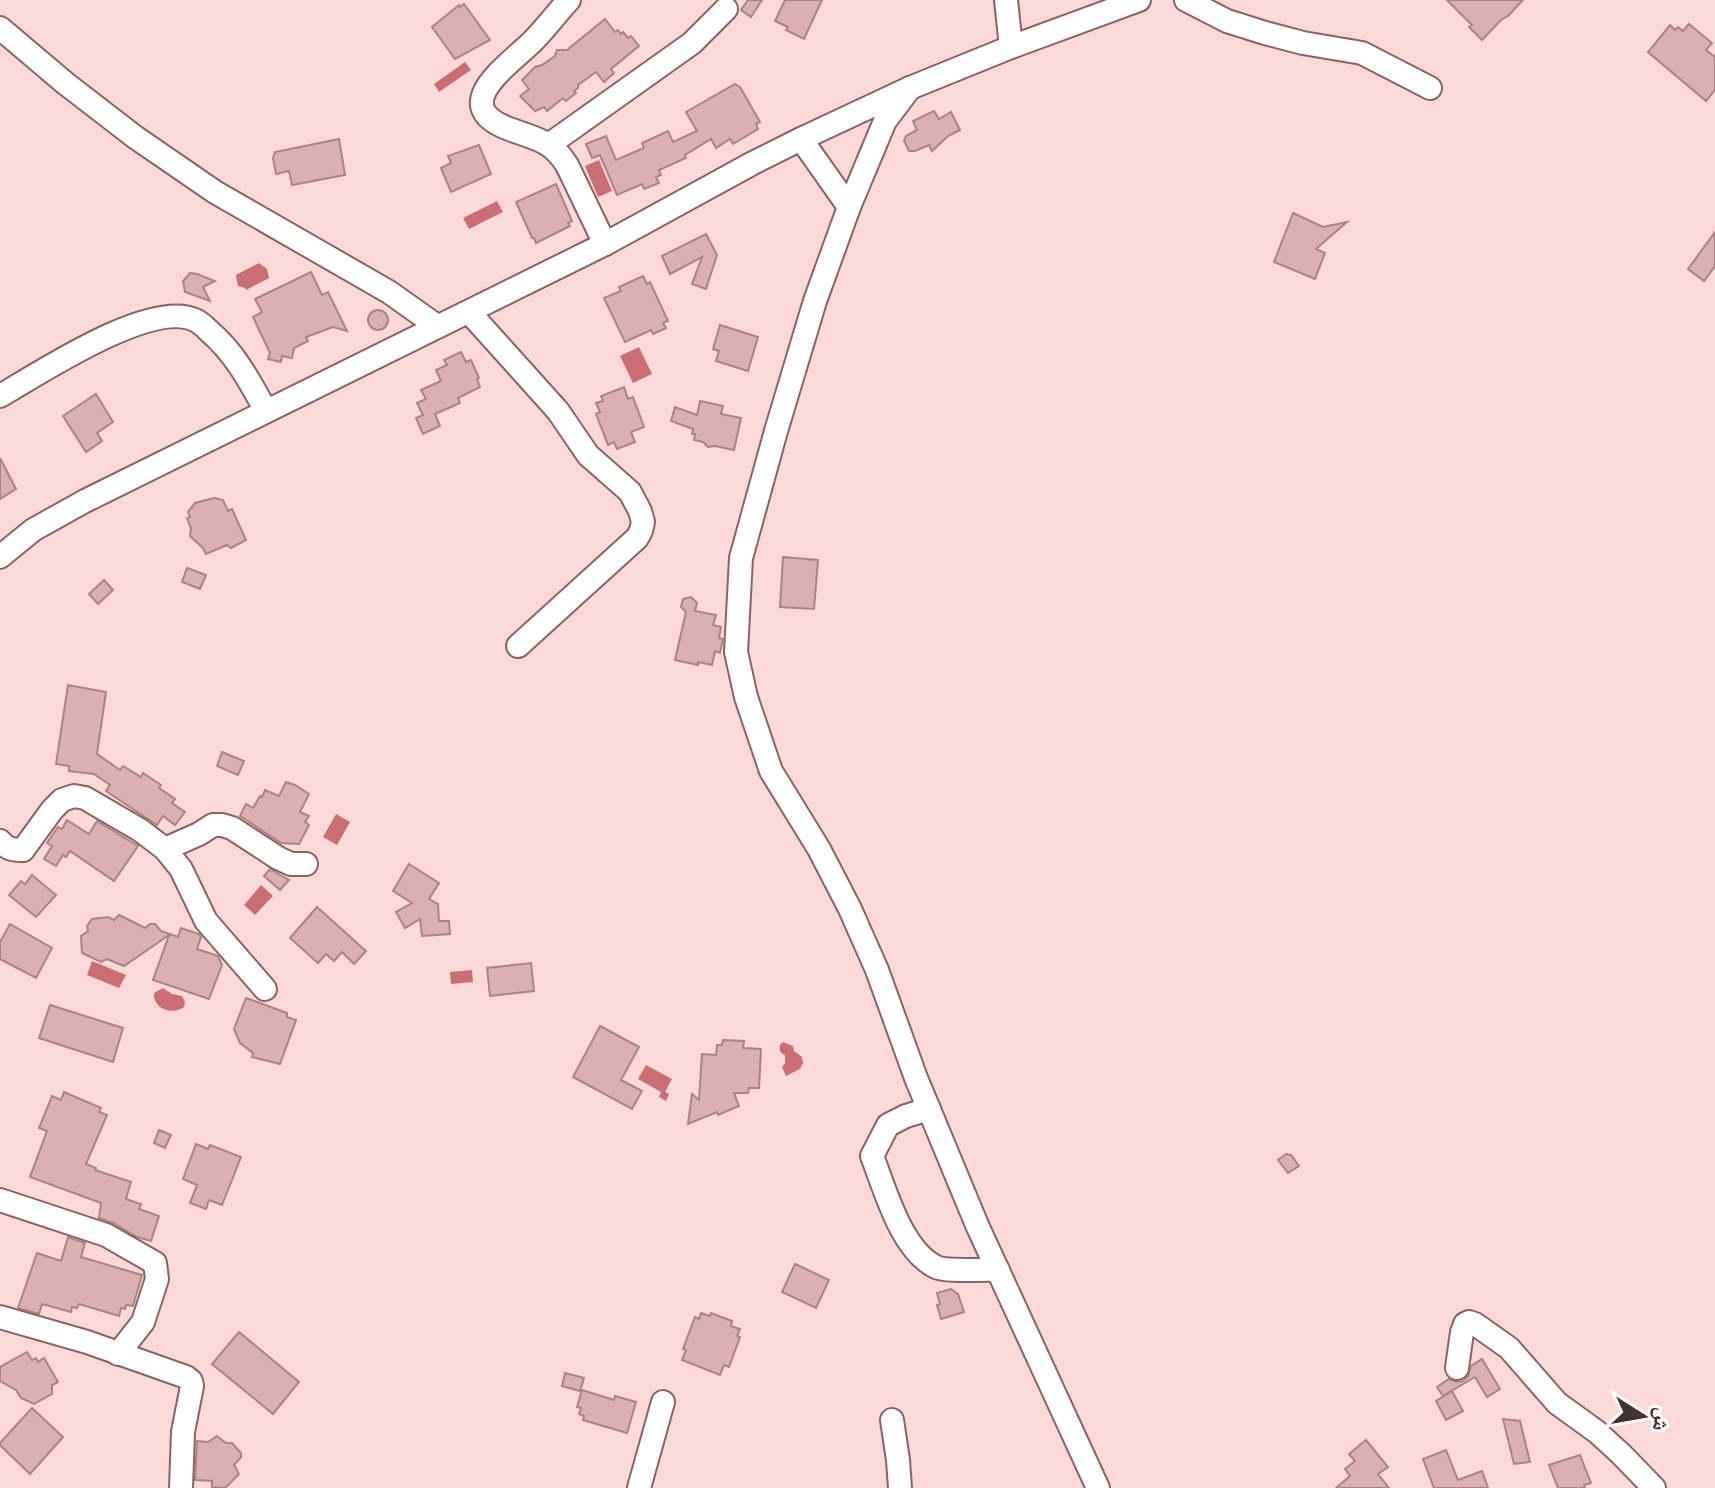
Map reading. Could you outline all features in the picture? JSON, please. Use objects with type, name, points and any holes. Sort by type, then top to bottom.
[{"type":"street","points":[[569,0],[489,84],[482,98],[482,107],[486,117],[494,123],[550,144],[560,153],[605,244]]},
{"type":"street","points":[[1006,0],[1011,47]]},
{"type":"street","points":[[0,557],[33,530],[85,501],[605,244],[801,139],[910,88],[1139,0]]},
{"type":"street","points":[[1186,0],[1227,21],[1265,33],[1362,53],[1430,88]]},
{"type":"street","points":[[550,144],[692,43],[726,9]]},
{"type":"street","points":[[0,28],[135,137],[215,192],[389,292],[437,326]]},
{"type":"street","points":[[910,88],[885,121],[815,301],[741,558],[736,652],[746,697],[771,771],[819,849],[850,909],[877,970],[929,1109],[998,1270],[1098,1488]]},
{"type":"street","points":[[801,139],[849,207]]},
{"type":"street","points":[[469,312],[558,411],[588,455],[630,492],[643,522],[637,538],[518,646]]},
{"type":"street","points":[[0,396],[125,327],[156,317],[181,316],[196,320],[222,342],[245,373],[266,411]]},
{"type":"street","points":[[0,841],[5,847],[23,850],[62,800],[74,796],[85,798],[140,830],[165,849],[181,869],[206,921],[265,989]]},
{"type":"street","points":[[165,849],[213,825],[222,825],[232,828],[278,858],[291,864],[306,864]]},
{"type":"street","points":[[929,1109],[888,1125],[872,1156],[896,1218],[917,1254],[938,1268],[998,1270]]},
{"type":"street","points":[[0,1200],[106,1235],[155,1263],[157,1279],[143,1322],[118,1354]]},
{"type":"street","points":[[0,1317],[87,1342],[191,1381],[183,1432],[181,1488]]},
{"type":"street","points":[[1457,1368],[1465,1324],[1475,1324],[1509,1348],[1557,1403],[1597,1432],[1650,1487]]},
{"type":"street","points":[[639,1488],[663,1402]]},
{"type":"street","points":[[892,1420],[900,1488]]},
{"type":"shaded area","points":[[465,62],[471,70],[439,92],[434,84]]},
{"type":"shaded area","points":[[599,160],[612,191],[598,197],[585,166]]},
{"type":"shaded area","points":[[497,201],[503,212],[469,229],[463,218]]},
{"type":"shaded area","points":[[259,263],[267,269],[269,278],[246,290],[238,286],[236,275]]},
{"type":"shaded area","points":[[639,347],[652,374],[633,383],[620,356]]},
{"type":"shaded area","points":[[336,814],[350,822],[337,845],[323,837]]},
{"type":"shaded area","points":[[261,885],[273,896],[255,915],[244,905]]},
{"type":"shaded area","points":[[92,961],[126,975],[119,988],[87,975]]},
{"type":"shaded area","points":[[472,970],[473,982],[451,984],[450,972]]},
{"type":"shaded area","points":[[163,988],[182,996],[184,1007],[174,1011],[156,1003],[154,993]]},
{"type":"shaded area","points":[[783,1042],[793,1046],[803,1063],[800,1069],[786,1076],[782,1067],[785,1055],[780,1048]]},
{"type":"shaded area","points":[[646,1065],[672,1079],[665,1092],[669,1094],[666,1101],[659,1097],[661,1092],[638,1079]]},
{"type":"building","points":[[748,0],[762,0],[751,17],[741,10]]},
{"type":"building","points":[[785,0],[822,0],[804,39],[775,21]]},
{"type":"building","points":[[1447,0],[1523,0],[1482,40]]},
{"type":"building","points":[[464,4],[490,40],[455,59],[432,27]]},
{"type":"building","points":[[605,19],[615,32],[623,32],[628,38],[631,36],[639,46],[611,69],[614,73],[604,82],[596,72],[578,85],[574,91],[576,93],[566,101],[563,98],[547,111],[544,107],[535,111],[520,96],[529,89],[522,80],[535,67],[555,56],[557,50],[567,50]]},
{"type":"building","points":[[1689,24],[1712,43],[1706,50],[1715,57],[1715,90],[1706,101],[1648,52],[1670,25],[1675,30],[1678,27],[1683,31]]},
{"type":"building","points":[[735,84],[740,87],[760,122],[756,124],[758,129],[733,144],[730,139],[716,148],[711,139],[685,155],[686,158],[659,170],[661,175],[656,177],[659,183],[644,189],[642,184],[617,195],[600,155],[592,158],[586,144],[606,136],[616,160],[644,148],[642,143],[668,131],[673,142],[697,131],[686,112]]},
{"type":"building","points":[[934,111],[939,119],[951,112],[960,130],[932,151],[929,145],[909,151],[904,141],[906,136],[917,130],[913,121]]},
{"type":"building","points":[[339,139],[345,175],[292,185],[289,171],[276,174],[275,152]]},
{"type":"building","points":[[479,145],[491,174],[451,192],[441,168],[451,163],[448,156]]},
{"type":"building","points":[[556,184],[572,221],[568,223],[570,226],[536,243],[516,202]]},
{"type":"building","points":[[1293,213],[1323,227],[1347,222],[1316,249],[1325,253],[1315,279],[1274,262]]},
{"type":"building","points":[[1715,232],[1715,266],[1704,281],[1688,269]]},
{"type":"building","points":[[706,234],[717,255],[706,289],[692,284],[702,257],[670,274],[662,256]]},
{"type":"building","points":[[311,272],[322,295],[328,292],[347,331],[333,327],[306,337],[308,341],[294,348],[292,358],[282,356],[281,362],[268,359],[270,353],[253,317],[262,312],[255,299]]},
{"type":"building","points":[[190,273],[215,281],[203,287],[210,301],[185,292],[183,281]]},
{"type":"building","points":[[643,276],[647,284],[650,282],[668,321],[663,323],[666,328],[653,334],[651,330],[625,342],[604,298]]},
{"type":"building","points":[[378,310],[385,313],[388,320],[385,327],[378,330],[371,327],[368,320],[371,313]]},
{"type":"building","points":[[720,325],[758,337],[748,371],[716,361],[719,351],[713,349]]},
{"type":"building","points":[[461,352],[466,362],[471,360],[480,387],[458,398],[460,403],[435,414],[440,426],[423,434],[416,418],[423,415],[417,403],[426,399],[421,390],[441,381],[436,370],[447,365],[444,360]]},
{"type":"building","points":[[624,387],[628,399],[633,397],[644,427],[631,432],[635,442],[617,449],[614,442],[608,445],[596,414],[600,412],[596,403],[603,401],[601,396]]},
{"type":"building","points":[[96,394],[113,422],[97,433],[102,441],[86,452],[63,416]]},
{"type":"building","points":[[700,401],[723,406],[721,414],[741,418],[734,450],[708,447],[694,440],[693,429],[671,421],[675,407],[697,415]]},
{"type":"building","points":[[0,458],[16,489],[0,499]]},
{"type":"building","points":[[214,498],[223,500],[228,511],[232,509],[246,540],[231,548],[227,545],[206,554],[190,536],[187,518],[195,503]]},
{"type":"building","points":[[783,557],[818,560],[814,609],[780,607]]},
{"type":"building","points":[[187,568],[206,575],[200,589],[182,582]]},
{"type":"building","points":[[104,580],[113,590],[98,604],[89,594]]},
{"type":"building","points":[[691,597],[697,603],[695,611],[716,615],[713,625],[721,627],[719,638],[723,639],[720,653],[715,651],[712,665],[675,660],[686,612],[681,607],[683,599]]},
{"type":"building","points":[[68,685],[106,692],[97,754],[120,770],[123,766],[141,777],[143,773],[161,785],[159,788],[175,799],[172,803],[185,812],[175,825],[163,816],[157,825],[106,791],[110,785],[94,774],[69,771],[69,766],[56,764]]},
{"type":"building","points":[[222,752],[244,761],[238,775],[217,766]]},
{"type":"building","points":[[286,782],[309,794],[300,812],[309,816],[305,822],[309,825],[299,844],[281,843],[240,816],[246,804],[253,808],[265,790],[279,796]]},
{"type":"building","points":[[67,820],[89,834],[97,821],[138,846],[114,881],[70,851],[56,866],[44,859],[52,846],[47,843]]},
{"type":"building","points":[[409,864],[439,883],[429,899],[438,904],[439,921],[449,921],[450,934],[422,936],[420,919],[405,928],[396,912],[412,903],[393,891]]},
{"type":"building","points":[[270,869],[289,880],[280,890],[264,876]]},
{"type":"building","points":[[32,875],[56,895],[36,917],[9,895],[21,881],[25,884]]},
{"type":"building","points":[[317,907],[366,951],[354,964],[342,952],[334,961],[326,954],[318,963],[290,938]]},
{"type":"building","points":[[119,915],[145,928],[155,924],[161,931],[178,937],[181,928],[199,934],[197,949],[218,956],[222,965],[209,999],[153,980],[169,935],[124,966],[107,959],[101,962],[82,953],[81,936],[88,931],[87,926],[92,919],[108,917],[114,920]]},
{"type":"building","points":[[10,924],[52,948],[36,978],[0,959],[0,942]]},
{"type":"building","points":[[531,963],[534,991],[490,996],[487,968]]},
{"type":"building","points":[[246,998],[287,1013],[287,1017],[296,1020],[280,1064],[252,1057],[253,1053],[240,1043],[234,1029]]},
{"type":"building","points":[[50,1005],[123,1028],[113,1062],[39,1038]]},
{"type":"building","points":[[600,1026],[639,1047],[621,1080],[642,1091],[632,1109],[573,1077]]},
{"type":"building","points":[[723,1040],[744,1041],[743,1048],[761,1049],[759,1088],[749,1088],[748,1093],[734,1093],[739,1106],[688,1124],[692,1094],[699,1100],[702,1054],[716,1055],[717,1045],[722,1045]]},
{"type":"building","points":[[64,1092],[101,1108],[99,1112],[107,1115],[86,1164],[131,1182],[126,1199],[141,1204],[139,1209],[159,1216],[151,1241],[99,1218],[101,1203],[30,1177],[47,1131],[39,1128],[52,1096],[61,1100]]},
{"type":"building","points":[[159,1130],[171,1135],[165,1148],[154,1143]]},
{"type":"building","points":[[196,1144],[208,1149],[210,1145],[241,1157],[222,1205],[209,1200],[206,1209],[190,1203],[197,1185],[183,1179]]},
{"type":"building","points":[[1286,1154],[1291,1155],[1299,1166],[1288,1173],[1278,1160]]},
{"type":"building","points":[[68,1237],[85,1243],[81,1257],[142,1275],[133,1306],[121,1308],[119,1316],[79,1304],[77,1308],[72,1307],[71,1312],[42,1304],[39,1314],[18,1308],[37,1253],[61,1261]]},
{"type":"building","points":[[795,1264],[829,1280],[816,1308],[782,1292]]},
{"type":"building","points":[[951,1289],[958,1294],[964,1312],[941,1319],[937,1293]]},
{"type":"building","points":[[701,1313],[710,1316],[711,1313],[732,1321],[731,1326],[740,1329],[729,1367],[724,1365],[720,1375],[682,1360],[695,1317],[699,1319]]},
{"type":"building","points":[[239,1332],[299,1382],[273,1414],[212,1364]]},
{"type":"building","points":[[27,1352],[32,1360],[36,1358],[38,1362],[44,1358],[58,1382],[52,1385],[52,1394],[34,1404],[0,1381],[0,1367]]},
{"type":"building","points":[[1482,1359],[1500,1389],[1487,1397],[1475,1377],[1443,1396],[1437,1387],[1449,1379],[1463,1381],[1471,1366]]},
{"type":"building","points":[[565,1373],[584,1378],[580,1391],[562,1386]]},
{"type":"building","points":[[582,1390],[614,1400],[615,1396],[636,1402],[627,1433],[583,1420],[584,1416],[579,1414],[581,1408],[577,1407]]},
{"type":"building","points":[[1452,1391],[1463,1411],[1446,1420],[1436,1401]]},
{"type":"building","points":[[32,1408],[63,1437],[30,1474],[0,1443]]},
{"type":"building","points":[[1503,1419],[1520,1421],[1530,1462],[1514,1464]]},
{"type":"building","points":[[217,1436],[226,1443],[232,1443],[241,1453],[234,1465],[239,1474],[225,1488],[212,1487],[212,1481],[195,1480],[197,1441],[208,1442]]},
{"type":"building","points":[[1366,1440],[1388,1467],[1378,1474],[1389,1488],[1336,1488],[1350,1476],[1345,1469],[1355,1461],[1349,1454]]},
{"type":"building","points":[[1446,1450],[1458,1480],[1482,1471],[1488,1488],[1434,1488],[1423,1459]]},
{"type":"building","points":[[1580,1455],[1591,1483],[1584,1485],[1585,1488],[1558,1488],[1549,1465]]}]
